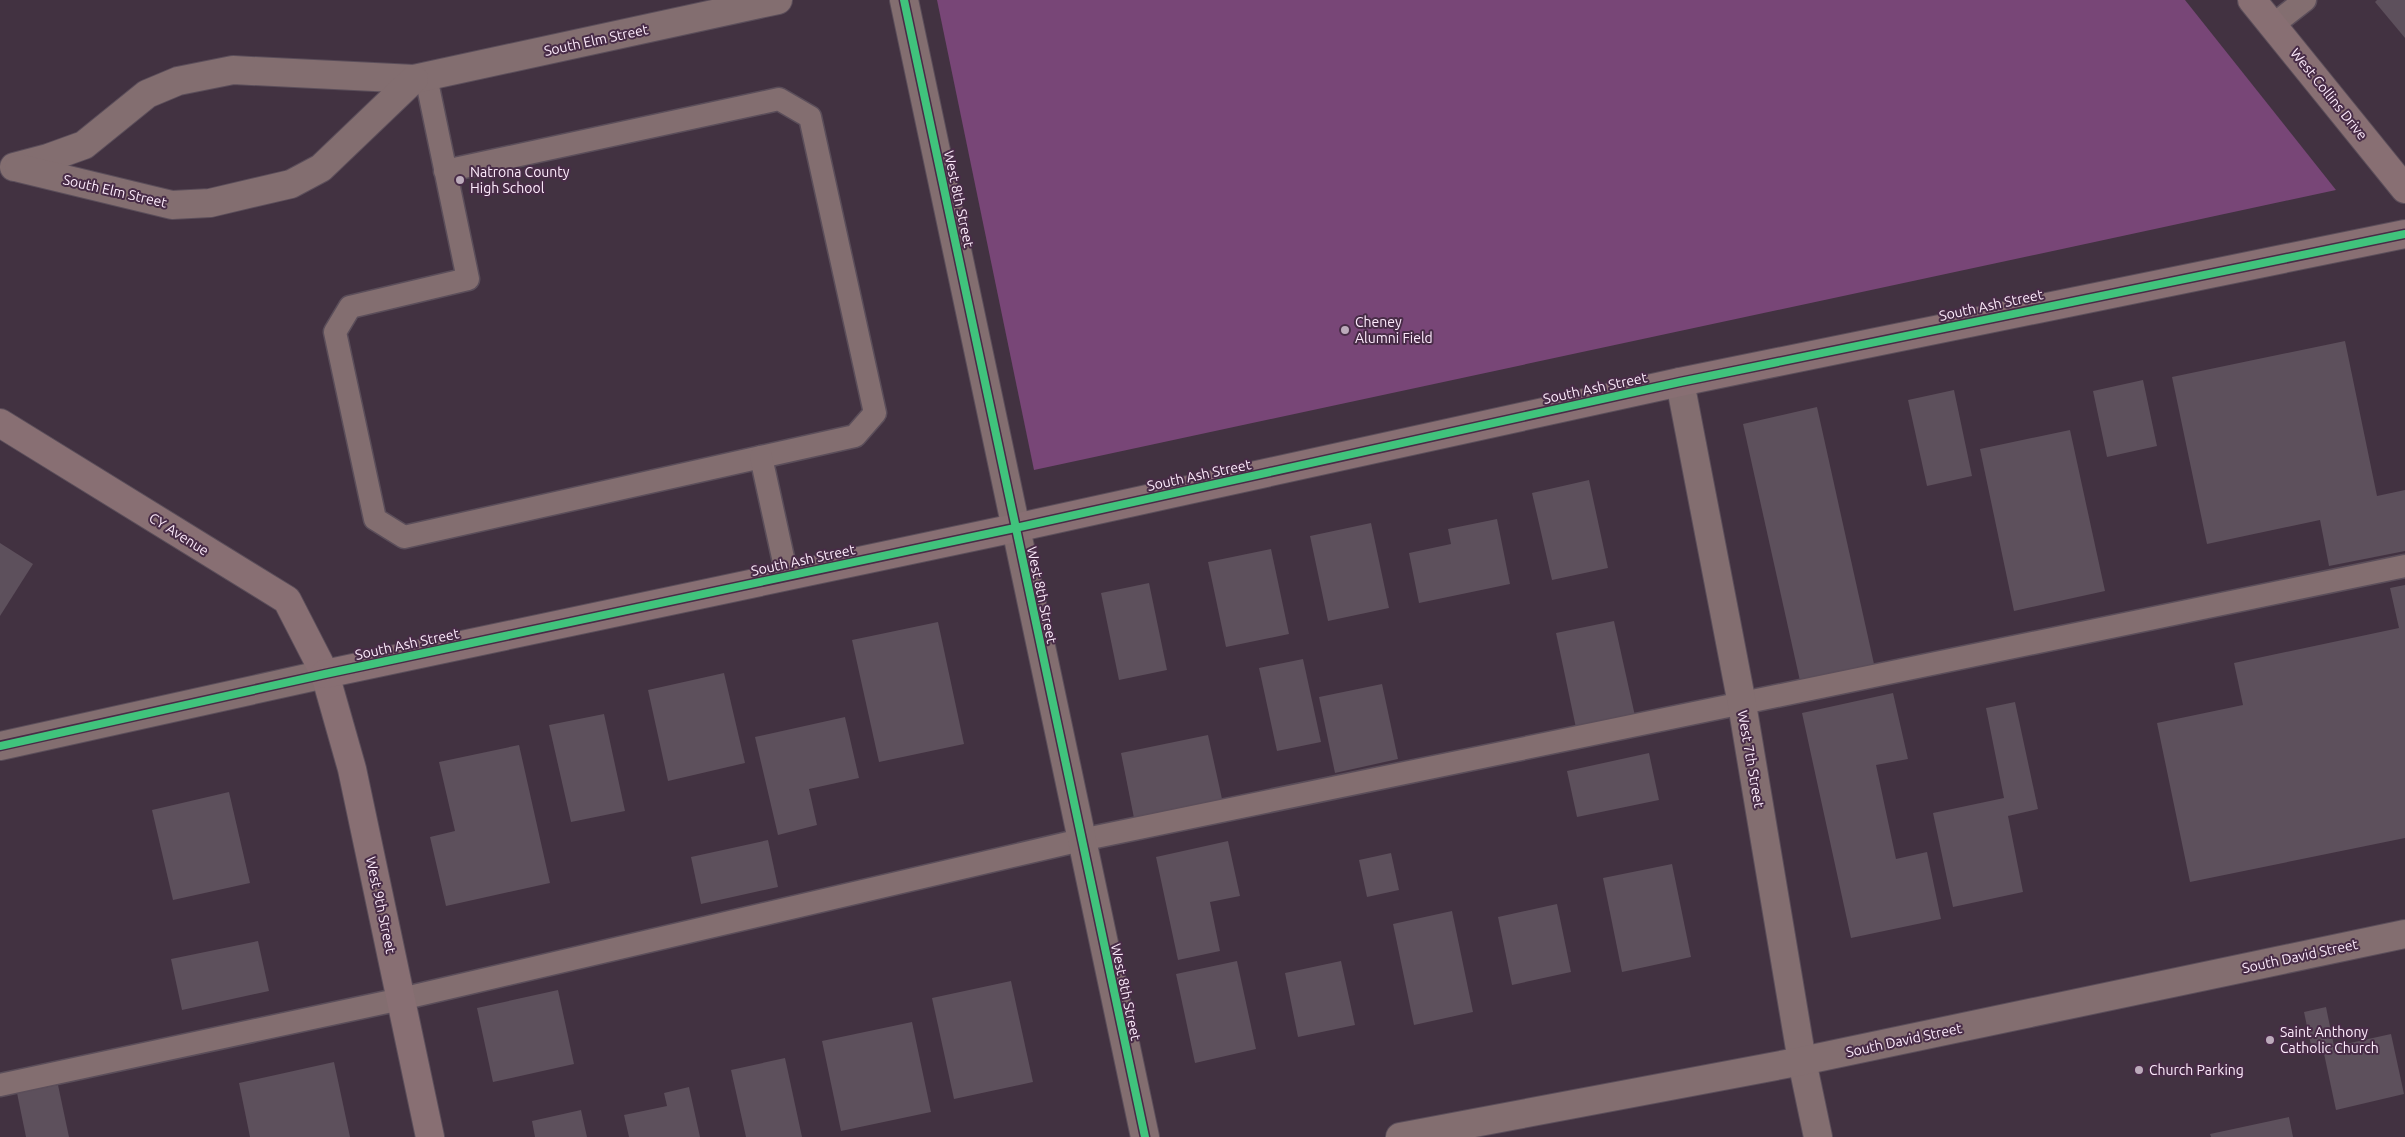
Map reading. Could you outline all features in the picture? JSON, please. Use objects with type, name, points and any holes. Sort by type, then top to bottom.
[{"type":"street","name":"South Elm Street","points":[[7,165],[48,158],[84,145],[147,94],[187,79],[233,70],[420,78],[778,0]]},
{"type":"street","name":"West 8th Street","points":[[904,0],[1144,1137]]},
{"type":"street","name":"West Collins Drive","points":[[2252,0],[2405,189]]},
{"type":"street","name":"South Elm Street","points":[[7,165],[172,205],[210,203],[291,184],[321,168],[420,78]]},
{"type":"street","name":"South Ash Street","points":[[0,746],[325,674],[1014,528],[1680,382],[2405,234]]},
{"type":"street","name":"West 7th Street","points":[[1680,382],[1742,704],[1802,1061],[1818,1137]]},
{"type":"street","name":"CY Avenue","points":[[0,423],[287,600],[325,674]]},
{"type":"street","name":"West 9th Street","points":[[325,674],[352,769],[430,1137]]},
{"type":"street","name":"South David Street","points":[[1400,1137],[1802,1061],[2405,934]]},
{"type":"lane","points":[[2273,25],[2305,0]]},
{"type":"lane","points":[[420,78],[445,171],[468,279],[350,307],[335,332],[375,520],[404,537],[855,436],[875,413],[810,116],[779,99],[445,171]]},
{"type":"lane","points":[[761,457],[787,576]]},
{"type":"lane","points":[[0,1085],[401,999],[1082,840],[2405,566]]},
{"type":"shaded area","name":"Cheney Alumni Field","points":[[937,0],[2185,0],[2336,190],[1034,470]]},
{"type":"building","points":[[2377,0],[2405,0],[2405,38],[2375,2]]},
{"type":"building","points":[[2345,341],[2377,496],[2405,490],[2405,551],[2329,566],[2320,520],[2207,544],[2172,377]]},
{"type":"building","points":[[2143,380],[2157,446],[2107,457],[2093,391]]},
{"type":"building","points":[[1954,390],[1972,476],[1927,486],[1908,400]]},
{"type":"building","points":[[1817,407],[1874,664],[1800,681],[1743,424]]},
{"type":"building","points":[[2070,430],[2105,591],[2014,611],[1980,449]]},
{"type":"building","points":[[1589,480],[1608,568],[1552,580],[1532,493]]},
{"type":"building","points":[[1497,519],[1510,584],[1419,603],[1409,553],[1451,544],[1448,529]]},
{"type":"building","points":[[1371,523],[1389,608],[1328,621],[1310,536]]},
{"type":"building","points":[[0,543],[33,564],[0,616]]},
{"type":"building","points":[[1271,549],[1289,634],[1226,647],[1208,562]]},
{"type":"building","points":[[1149,583],[1167,670],[1119,680],[1101,593]]},
{"type":"building","points":[[2405,585],[2405,838],[2190,882],[2157,723],[2243,705],[2234,663],[2399,628],[2390,588]]},
{"type":"building","points":[[1614,621],[1635,716],[1576,728],[1556,633]]},
{"type":"building","points":[[938,622],[964,744],[879,762],[852,640]]},
{"type":"building","points":[[1303,659],[1321,742],[1277,751],[1259,668]]},
{"type":"building","points":[[724,673],[745,763],[668,781],[648,690]]},
{"type":"building","points":[[1382,684],[1398,759],[1335,773],[1319,697]]},
{"type":"building","points":[[1893,693],[1908,759],[1876,765],[1896,859],[1927,852],[1941,919],[1851,938],[1802,713]]},
{"type":"building","points":[[2015,702],[2038,809],[2008,816],[2023,892],[1953,907],[1933,813],[2004,798],[1986,708]]},
{"type":"building","points":[[604,714],[625,811],[571,822],[549,725]]},
{"type":"building","points":[[845,717],[859,778],[809,789],[817,825],[778,835],[755,737]]},
{"type":"building","points":[[1208,735],[1222,799],[1134,818],[1121,753]]},
{"type":"building","points":[[519,745],[550,883],[446,906],[430,837],[455,831],[439,762]]},
{"type":"building","points":[[1649,753],[1659,800],[1577,817],[1567,771]]},
{"type":"building","points":[[229,792],[250,883],[173,900],[152,810]]},
{"type":"building","points":[[768,840],[778,887],[701,904],[691,857]]},
{"type":"building","points":[[1228,841],[1240,896],[1210,902],[1220,951],[1178,960],[1156,857]]},
{"type":"building","points":[[1391,853],[1399,890],[1367,897],[1359,860]]},
{"type":"building","points":[[1672,864],[1691,957],[1622,972],[1603,878]]},
{"type":"building","points":[[1557,904],[1571,972],[1512,985],[1498,917]]},
{"type":"building","points":[[1452,911],[1473,1012],[1414,1025],[1393,924]]},
{"type":"building","points":[[258,941],[269,991],[182,1010],[171,959]]},
{"type":"building","points":[[1237,961],[1256,1049],[1195,1063],[1176,974]]},
{"type":"building","points":[[1341,961],[1355,1025],[1298,1037],[1285,973]]},
{"type":"building","points":[[1011,981],[1033,1082],[954,1099],[932,998]]},
{"type":"building","points":[[558,990],[574,1064],[493,1082],[477,1008]]},
{"type":"building","points":[[2326,1007],[2334,1046],[2312,1050],[2304,1012]]},
{"type":"building","points":[[912,1022],[931,1112],[841,1131],[822,1041]]},
{"type":"building","points":[[2391,1034],[2404,1094],[2336,1110],[2323,1049]]},
{"type":"building","points":[[785,1058],[802,1137],[746,1137],[731,1070]]},
{"type":"building","points":[[334,1062],[350,1137],[250,1137],[239,1083]]},
{"type":"building","points":[[58,1085],[69,1137],[26,1137],[17,1093]]},
{"type":"building","points":[[689,1087],[700,1137],[629,1137],[624,1115],[667,1106],[664,1093]]},
{"type":"building","points":[[581,1110],[587,1137],[535,1137],[532,1121]]},
{"type":"building","points":[[2289,1117],[2293,1137],[2211,1137],[2210,1134]]},
{"type":"cycle path","points":[[904,0],[1145,1137]]},
{"type":"cycle path","points":[[0,746],[325,674],[1015,528],[1680,382],[2405,234]]},
{"type":"place","name":"Natrona County High School","points":[[460,180]]},
{"type":"place","name":"Cheney Alumni Field","points":[[1345,330]]},
{"type":"place","name":"Saint Anthony Catholic Church","points":[[2270,1040]]},
{"type":"place","name":"Church Parking","points":[[2139,1070]]}]
